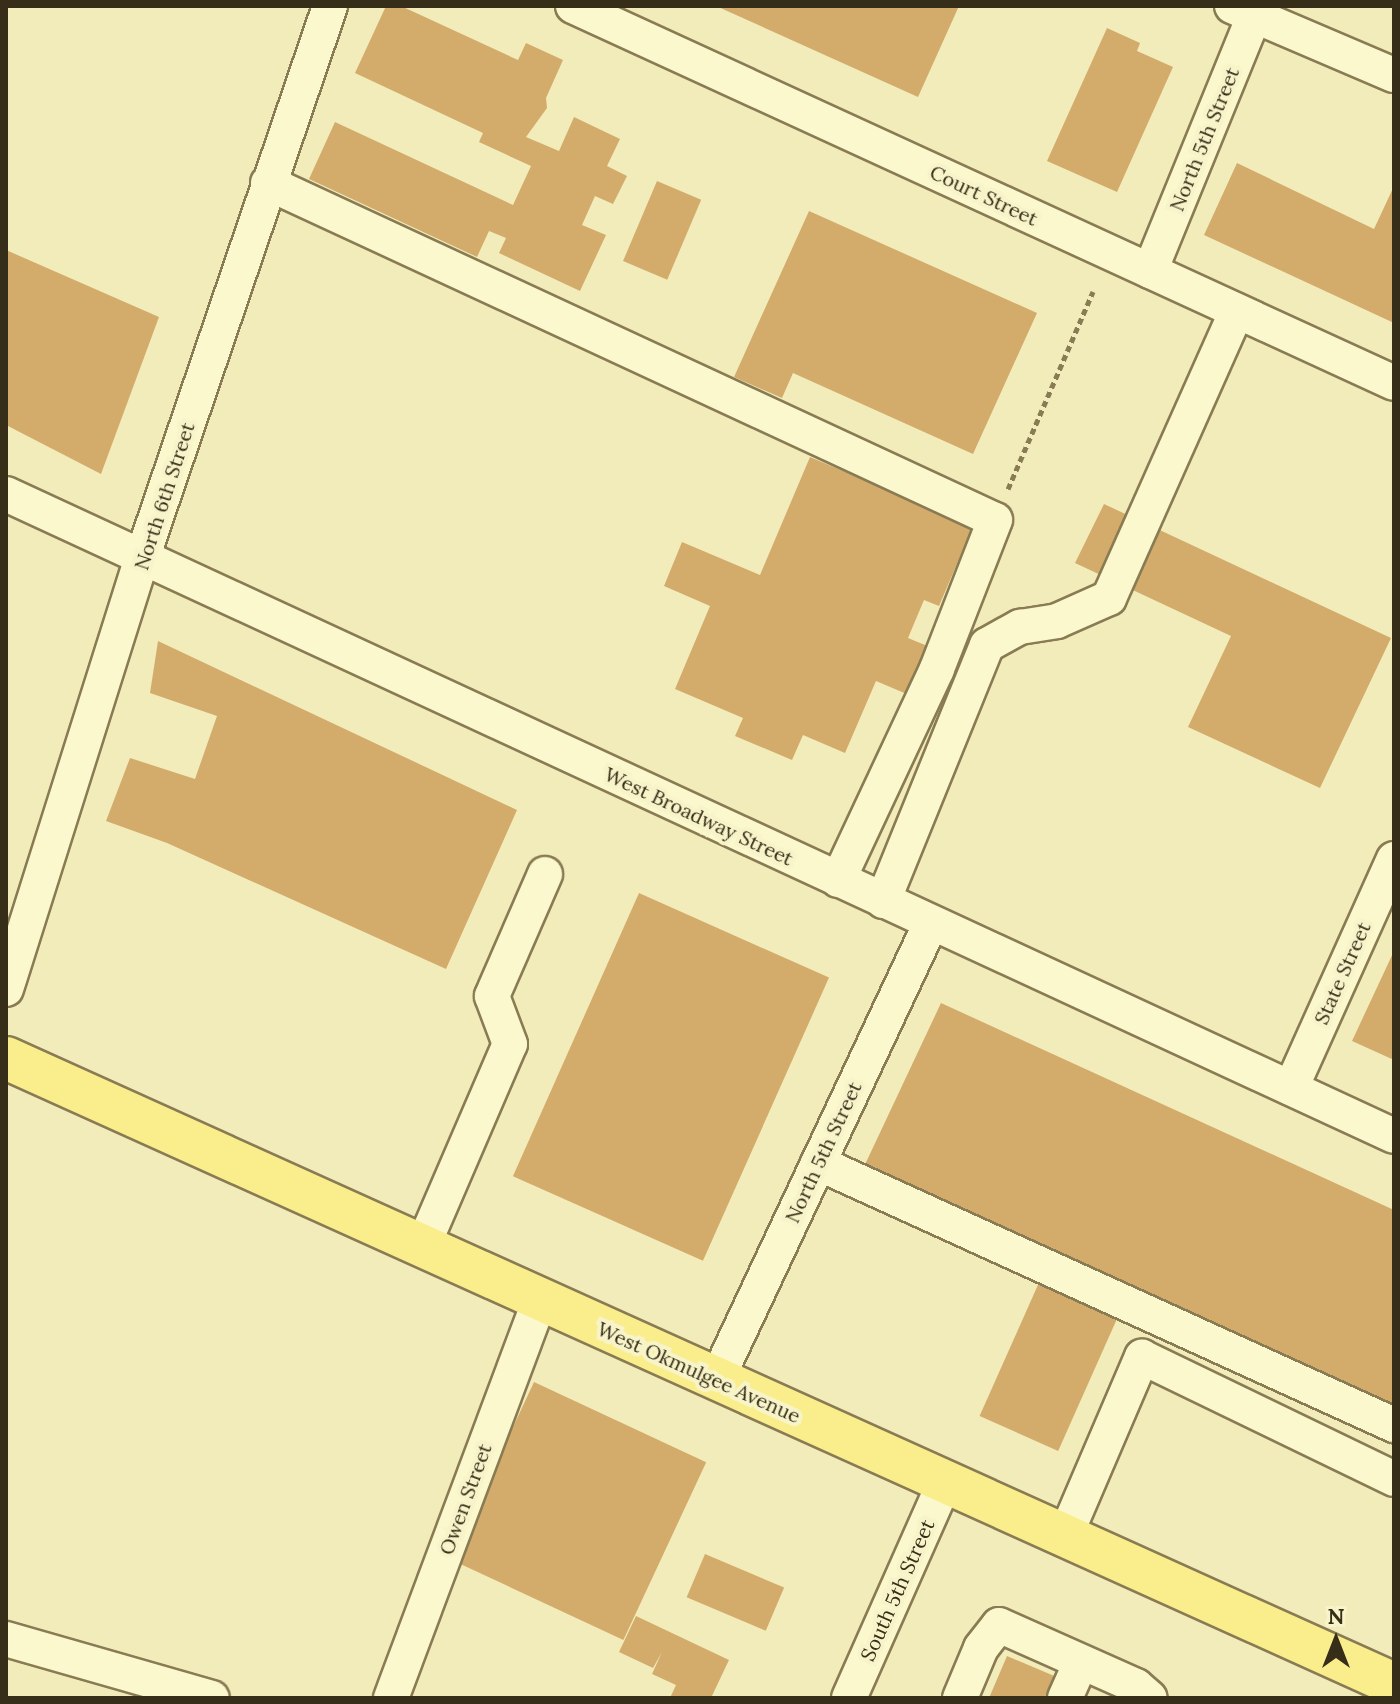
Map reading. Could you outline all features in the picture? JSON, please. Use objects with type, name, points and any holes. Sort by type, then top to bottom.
[{"type":"main road","name":"West Okmulgee Avenue","points":[[6,1058],[716,1381],[1066,1534],[1394,1684]]},
{"type":"street","name":"North 6th Street","points":[[6,989],[142,558],[330,6]]},
{"type":"street","name":"Court Street","points":[[573,6],[1394,383]]},
{"type":"street","points":[[1248,9],[1394,75]]},
{"type":"street","name":"North 5th Street","points":[[1150,271],[1248,9]]},
{"type":"street","points":[[268,183],[995,520],[937,669],[838,880]]},
{"type":"street","points":[[883,901],[987,645],[1020,627],[1057,621],[1109,598],[1237,311]]},
{"type":"street","name":"West Broadway Street","points":[[6,494],[1394,1136]]},
{"type":"street","name":"State Street","points":[[1291,1088],[1394,859]]},
{"type":"street","points":[[422,1248],[510,1044],[492,996],[545,874]]},
{"type":"street","name":"North 5th Street","points":[[716,1381],[931,923]]},
{"type":"street","points":[[818,1163],[1394,1425]]},
{"type":"street","name":"Owen Street","points":[[391,1698],[540,1300]]},
{"type":"street","points":[[1066,1534],[1142,1357],[1394,1479]]},
{"type":"street","name":"South 5th Street","points":[[849,1698],[945,1481]]},
{"type":"street","points":[[960,1698],[981,1648],[999,1625],[1136,1686],[1150,1698]]},
{"type":"street","points":[[6,1639],[212,1698]]},
{"type":"street","points":[[1065,1698],[1081,1662]]},
{"type":"path","points":[[995,520],[1093,292]]},
{"type":"building","points":[[386,6],[401,6],[518,60],[526,43],[563,60],[546,98],[547,108],[526,137],[559,151],[574,117],[620,139],[607,166],[627,176],[613,204],[595,196],[582,225],[606,235],[580,291],[499,253],[506,238],[489,231],[477,257],[309,179],[335,122],[513,205],[531,166],[479,142],[483,133],[355,73]]},
{"type":"building","points":[[716,6],[959,6],[918,97]]},
{"type":"building","points":[[1107,28],[1140,43],[1137,51],[1173,67],[1117,192],[1047,161]]},
{"type":"building","points":[[1237,163],[1374,229],[1394,186],[1394,323],[1204,235]]},
{"type":"building","points":[[657,181],[701,200],[667,280],[623,261]]},
{"type":"building","points":[[809,211],[1037,313],[973,454],[793,373],[782,398],[734,377]]},
{"type":"building","points":[[6,250],[159,317],[101,474],[6,425]]},
{"type":"building","points":[[810,457],[973,526],[939,606],[924,600],[908,638],[930,647],[909,695],[876,681],[845,753],[803,735],[792,760],[735,736],[743,718],[675,689],[710,606],[664,586],[682,542],[760,575]]},
{"type":"building","points":[[1104,504],[1391,638],[1320,788],[1188,727],[1231,636],[1075,563]]},
{"type":"building","points":[[158,641],[517,810],[446,969],[167,843],[106,821],[130,758],[195,779],[217,716],[150,693]]},
{"type":"building","points":[[639,893],[829,978],[703,1261],[513,1176]]},
{"type":"building","points":[[1394,951],[1394,1060],[1352,1041]]},
{"type":"building","points":[[941,1003],[1394,1210],[1394,1404],[1331,1378],[1329,1381],[861,1173]]},
{"type":"building","points":[[1041,1278],[1120,1313],[1058,1451],[980,1416]]},
{"type":"building","points":[[534,1382],[706,1462],[623,1640],[451,1560]]},
{"type":"building","points":[[705,1554],[784,1588],[766,1631],[687,1597]]},
{"type":"building","points":[[636,1616],[729,1660],[711,1698],[670,1698],[676,1685],[652,1674],[662,1652],[653,1668],[619,1652]]},
{"type":"building","points":[[1007,1656],[1059,1678],[1051,1698],[989,1698]]}]
